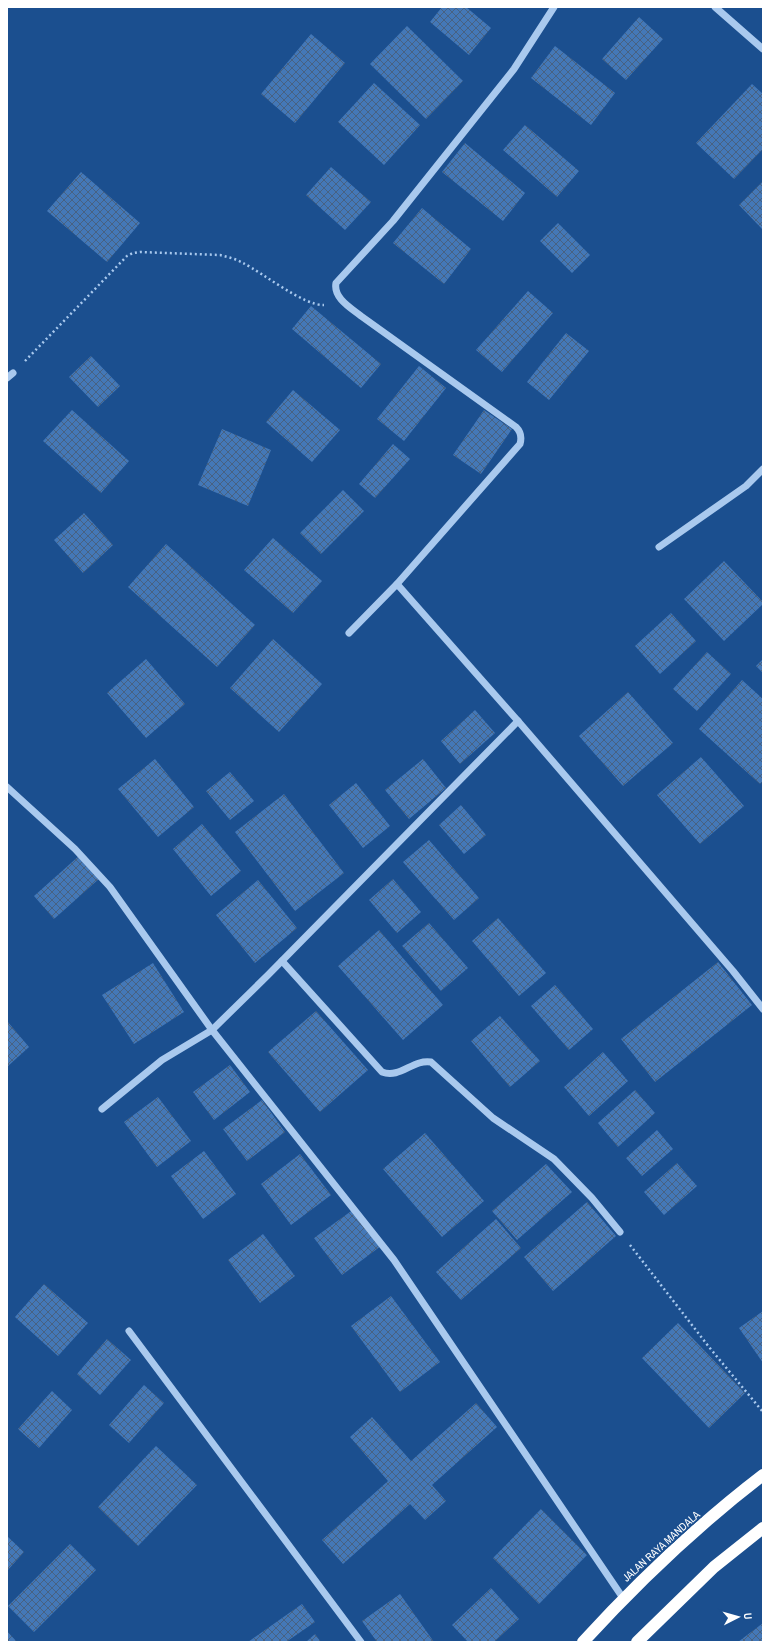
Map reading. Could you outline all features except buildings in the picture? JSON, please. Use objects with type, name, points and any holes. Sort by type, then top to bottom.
[{"type":"highway","name":"JALAN RAYA MANDALA","points":[[583,1642],[623,1598],[735,1497],[763,1475]]},
{"type":"highway","points":[[637,1642],[714,1567],[763,1528]]},
{"type":"street","points":[[349,633],[397,584],[520,444],[521,435],[516,427],[361,316],[340,299],[335,288],[339,278],[393,221],[509,75],[554,7]]},
{"type":"street","points":[[715,7],[763,49]]},
{"type":"street","points":[[7,378],[14,373]]},
{"type":"street","points":[[659,547],[746,486],[763,469]]},
{"type":"street","points":[[397,584],[518,721],[763,1009]]},
{"type":"street","points":[[102,1109],[162,1060],[212,1030],[518,721]]},
{"type":"street","points":[[7,787],[75,849],[110,887],[212,1030],[394,1260],[623,1598]]},
{"type":"street","points":[[282,961],[382,1072],[394,1074],[420,1062],[431,1062],[493,1118],[554,1159],[592,1198],[620,1232]]},
{"type":"street","points":[[129,1331],[361,1642]]},
{"type":"path","points":[[14,373],[127,256],[133,253],[220,255],[243,262],[295,294],[318,305],[327,304],[340,299]]},
{"type":"path","points":[[620,1232],[709,1347],[763,1412]]}]
